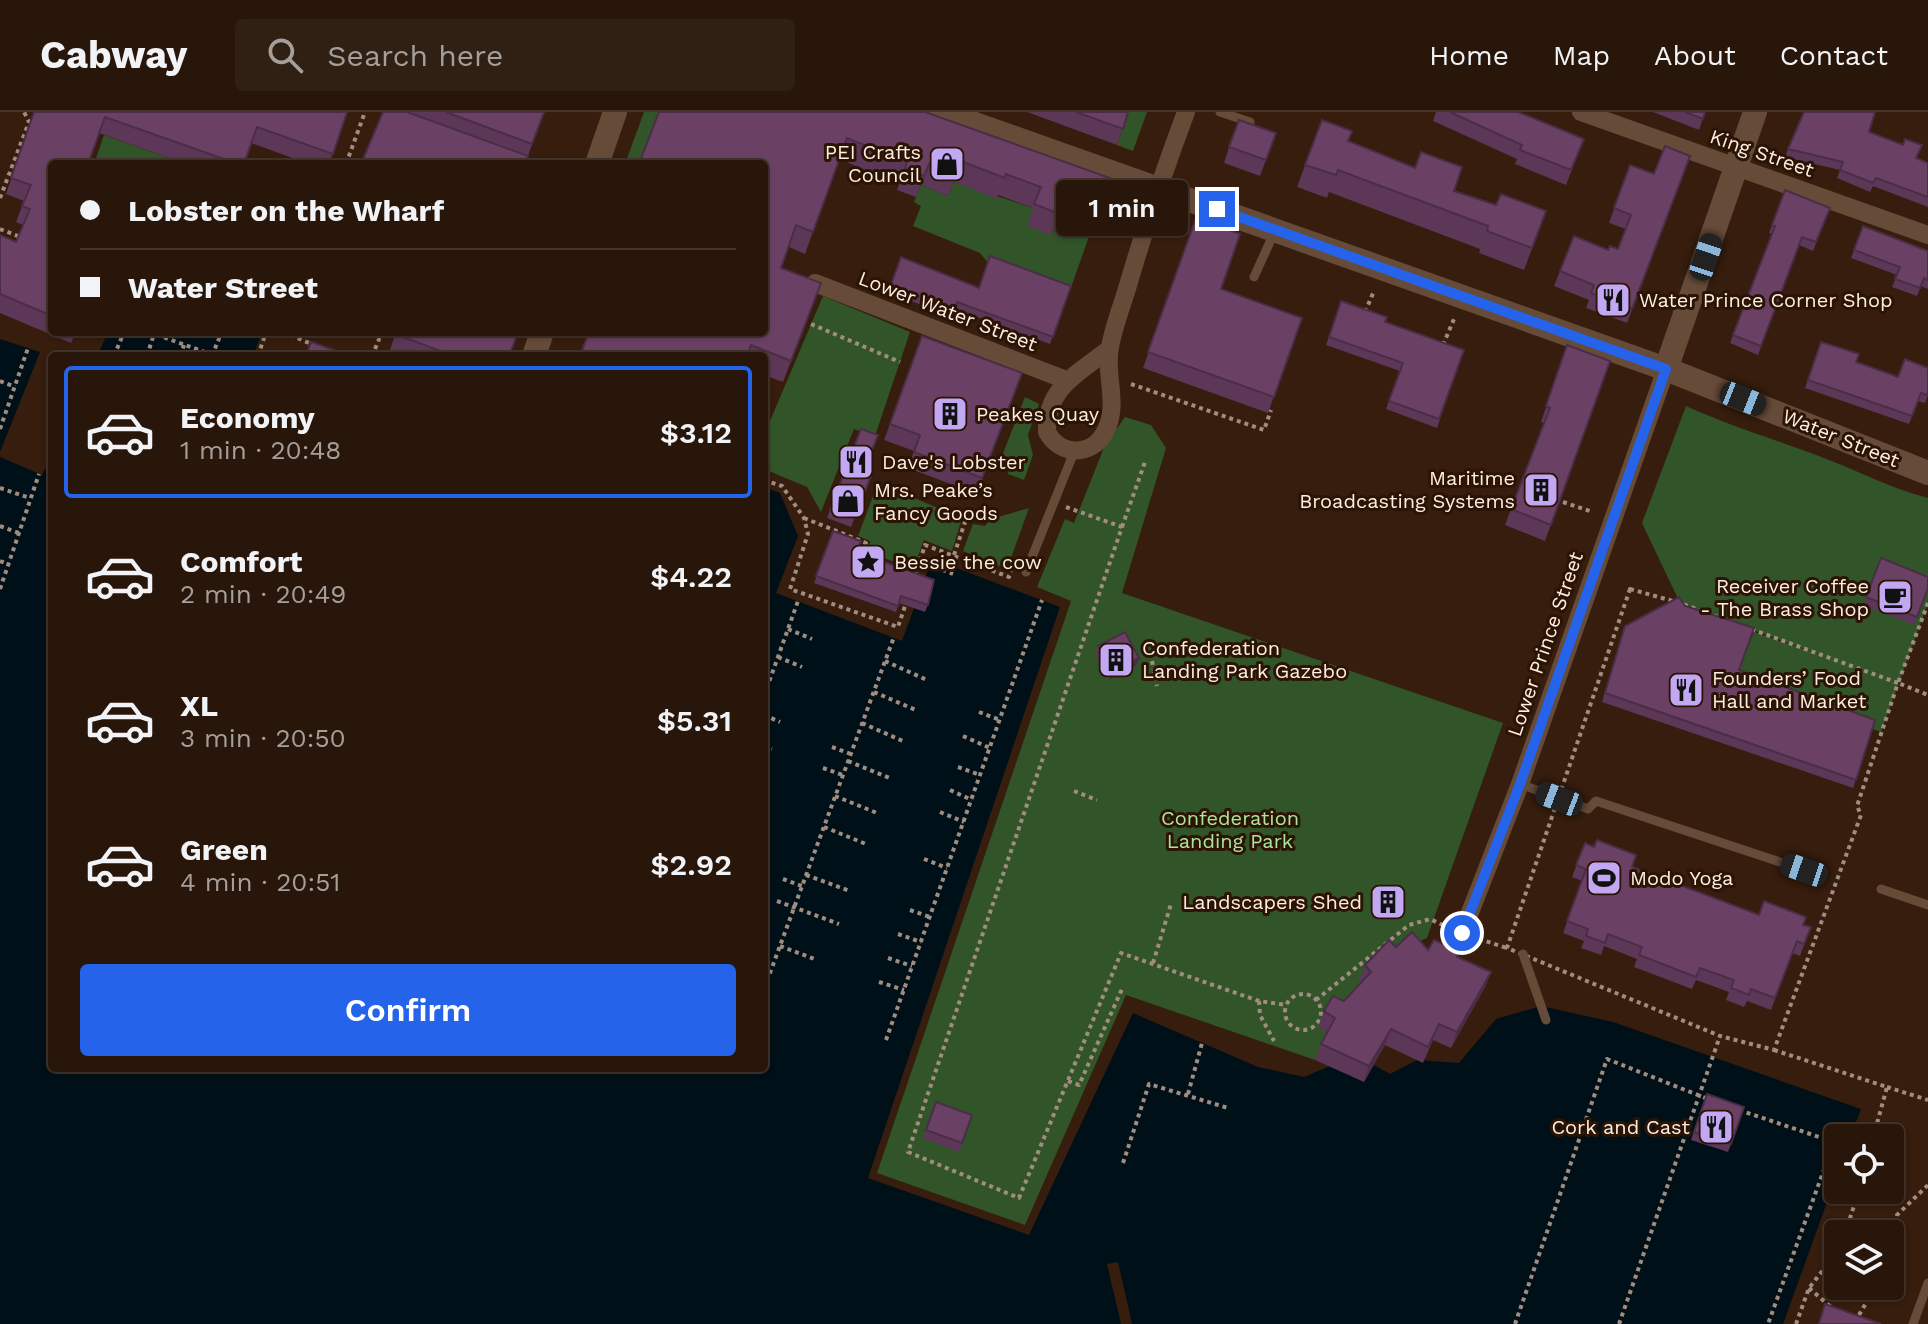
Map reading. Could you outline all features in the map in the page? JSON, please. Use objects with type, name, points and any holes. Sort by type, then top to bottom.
[{"type":"street","points":[[598,160],[615,112]]},
{"type":"street","name":"Water Street","points":[[941,112],[1666,369],[1928,473]]},
{"type":"street","points":[[1109,349],[1066,380],[1050,404],[1047,432],[1060,448],[1074,452],[1086,449],[1104,435],[1112,404],[1109,349],[1157,188],[1186,112]]},
{"type":"street","name":"King Street","points":[[1581,112],[1928,235]]},
{"type":"street","points":[[1666,369],[1755,112]]},
{"type":"street","name":"Lower Water Street","points":[[815,283],[1066,380]]},
{"type":"street","name":"Lower Prince Street","points":[[1462,933],[1520,784],[1666,369]]},
{"type":"lane","points":[[1220,112],[1250,122]]},
{"type":"lane","points":[[1254,277],[1276,230]]},
{"type":"lane","points":[[1026,572],[1051,502],[1074,452]]},
{"type":"lane","points":[[1520,784],[1588,809],[1596,801],[1804,870]]},
{"type":"lane","points":[[1881,889],[1928,905]]},
{"type":"lane","points":[[1523,954],[1546,1020]]},
{"type":"lane","points":[[1913,1324],[1928,1283]]},
{"type":"path","points":[[0,198],[29,122],[24,112]]},
{"type":"path","points":[[347,160],[365,112]]},
{"type":"path","points":[[0,229],[26,240]]},
{"type":"path","points":[[1362,318],[1375,288]]},
{"type":"path","points":[[1441,351],[1454,319]]},
{"type":"path","points":[[811,324],[900,362]]},
{"type":"path","points":[[161,336],[202,352]]},
{"type":"path","points":[[214,352],[220,336]]},
{"type":"path","points":[[293,336],[318,346]]},
{"type":"path","points":[[375,349],[380,336]]},
{"type":"path","points":[[181,352],[184,345]]},
{"type":"path","points":[[0,429],[28,348]]},
{"type":"path","points":[[1110,377],[1264,430],[1271,410]]},
{"type":"path","points":[[0,381],[15,387]]},
{"type":"path","points":[[1145,462],[908,1152],[1019,1198],[1121,953],[1259,1001],[1286,1005],[1300,994],[1316,1000],[1321,1011],[1318,1022],[1304,1030],[1288,1022],[1286,1005]]},
{"type":"path","points":[[0,589],[39,474]]},
{"type":"path","points":[[768,481],[782,486],[804,518],[808,534],[790,589],[898,627],[907,600]]},
{"type":"path","points":[[0,488],[30,498]]},
{"type":"path","points":[[1051,502],[1122,527]]},
{"type":"path","points":[[1563,502],[1593,512]]},
{"type":"path","points":[[954,556],[967,516]]},
{"type":"path","points":[[804,518],[866,543],[857,567]]},
{"type":"path","points":[[0,526],[19,533]]},
{"type":"path","points":[[911,587],[925,545],[1009,577],[1014,563]]},
{"type":"path","points":[[0,561],[8,564]]},
{"type":"path","points":[[920,561],[953,574]]},
{"type":"path","points":[[886,1040],[1042,600]]},
{"type":"path","points":[[768,685],[798,601]]},
{"type":"path","points":[[1928,603],[1898,683],[1928,695]]},
{"type":"path","points":[[788,629],[812,639]]},
{"type":"path","points":[[768,978],[894,637]]},
{"type":"path","points":[[778,657],[802,667]]},
{"type":"path","points":[[885,661],[927,680]]},
{"type":"path","points":[[1152,661],[1157,686]]},
{"type":"path","points":[[874,692],[918,711]]},
{"type":"path","points":[[979,712],[1000,720]]},
{"type":"path","points":[[768,717],[780,722]]},
{"type":"path","points":[[862,723],[905,742]]},
{"type":"path","points":[[963,736],[990,748]]},
{"type":"path","points":[[832,747],[851,754]]},
{"type":"path","points":[[768,748],[772,749]]},
{"type":"path","points":[[848,761],[892,779]]},
{"type":"path","points":[[958,767],[980,775]]},
{"type":"path","points":[[823,768],[843,775]]},
{"type":"path","points":[[950,790],[972,800]]},
{"type":"path","points":[[1074,791],[1097,800]]},
{"type":"path","points":[[835,796],[877,813]]},
{"type":"path","points":[[940,812],[964,822]]},
{"type":"path","points":[[824,827],[866,844]]},
{"type":"path","points":[[924,859],[947,868]]},
{"type":"path","points":[[806,875],[850,891]]},
{"type":"path","points":[[783,879],[802,886]]},
{"type":"path","points":[[777,901],[839,924]]},
{"type":"path","points":[[1153,964],[1171,904]]},
{"type":"path","points":[[910,910],[930,917]]},
{"type":"path","points":[[1316,1000],[1409,925],[1430,919]]},
{"type":"path","points":[[898,934],[921,942]]},
{"type":"path","points":[[780,946],[817,960]]},
{"type":"path","points":[[888,958],[912,966]]},
{"type":"path","points":[[879,982],[904,990]]},
{"type":"path","points":[[1068,1081],[1079,1085],[1122,989]]},
{"type":"path","points":[[1259,1001],[1260,1015],[1274,1041]]},
{"type":"path","points":[[1619,1324],[1720,1036]]},
{"type":"path","points":[[1188,1096],[1202,1043]]},
{"type":"path","points":[[1774,1050],[1928,1100]]},
{"type":"path","points":[[1515,1324],[1607,1059],[1711,1100]]},
{"type":"path","points":[[1123,1163],[1149,1084],[1228,1108]]},
{"type":"path","points":[[1877,1124],[1887,1087]]},
{"type":"path","points":[[1738,1109],[1834,1142],[1768,1324]]},
{"type":"path","points":[[1896,1220],[1928,1185]]},
{"type":"path","points":[[1796,1324],[1809,1288],[1824,1269]]},
{"type":"path","points":[[1809,1288],[1842,1312]]},
{"type":"path","points":[[1859,1315],[1868,1300]]},
{"type":"path","points":[[1850,1314],[1859,1315]]},
{"type":"path","points":[[1859,1315],[1863,1324]]},
{"type":"green space","points":[[644,112],[660,112],[642,160],[626,160]]},
{"type":"green space","points":[[1128,112],[1147,112],[1133,151],[1117,145]]},
{"type":"green space","points":[[104,135],[175,160],[95,160]]},
{"type":"green space","points":[[954,182],[1033,208],[1051,235],[1058,219],[1091,231],[1069,293],[988,263],[980,253],[913,226],[921,206],[914,202],[921,185],[948,196]]},
{"type":"green space","points":[[823,296],[910,332],[875,436],[854,429],[821,512],[807,487],[768,471],[768,426]]},
{"type":"green space","points":[[1025,397],[1039,404],[1028,435],[1033,455],[1024,480],[1008,474],[1009,465],[1000,461]]},
{"type":"green space","points":[[1686,406],[1928,498],[1928,603],[1881,732],[1736,678],[1754,632],[1821,655],[1680,603],[1642,523]]},
{"type":"green space","name":"Confederation Landing Park","points":[[1125,417],[1151,425],[1166,448],[1122,593],[1503,723],[1427,938],[1393,959],[1362,990],[1315,1060],[1126,995],[1025,1225],[877,1173],[1071,601],[1037,587],[1065,519],[1074,523],[1105,445]]},
{"type":"green space","points":[[878,483],[962,518],[952,551],[924,540],[913,569],[868,552],[870,541],[858,536]]},
{"type":"green space","points":[[1029,508],[1007,569],[963,551],[973,524],[985,526],[991,519]]},
{"type":"shaded area","points":[[106,336],[260,336],[254,352],[99,352]]},
{"type":"shaded area","points":[[0,339],[40,352],[0,452]]},
{"type":"shaded area","points":[[0,457],[42,475],[48,463],[48,1072],[768,1072],[768,488],[780,493],[798,536],[776,593],[902,641],[932,559],[1060,607],[868,1178],[1029,1235],[1133,1013],[1258,1067],[1304,1077],[1356,1055],[1390,1074],[1417,1060],[1459,1063],[1496,1019],[1541,1006],[1613,1022],[1861,1109],[1855,1124],[1824,1124],[1824,1204],[1826,1204],[1783,1324],[0,1324]]},
{"type":"pier","points":[[1118,1262],[1132,1324],[1121,1324],[1107,1264]]},
{"type":"building","points":[[34,112],[347,112],[333,154],[257,127],[245,160],[227,160],[105,117],[89,160],[48,160],[48,314],[0,294],[0,235],[16,242],[30,209],[22,206],[31,185],[11,178]]},
{"type":"building","points":[[383,112],[407,112],[528,156],[526,160],[363,160]]},
{"type":"building","points":[[446,112],[544,112],[532,144]]},
{"type":"building","points":[[659,112],[925,112],[1110,178],[1099,210],[1066,197],[1059,214],[1034,204],[1041,187],[1006,174],[1005,178],[961,161],[956,174],[929,164],[924,176],[905,168],[907,162],[847,138],[813,232],[796,225],[781,268],[821,283],[791,361],[751,345],[748,352],[582,352],[588,336],[768,336],[768,160],[641,160]]},
{"type":"building","points":[[1076,112],[1128,112],[1123,129]]},
{"type":"building","points":[[1450,112],[1518,112],[1584,139],[1571,170],[1520,150],[1522,145]]},
{"type":"building","points":[[1685,112],[1705,112],[1703,119]]},
{"type":"building","points":[[1804,112],[1875,112],[1869,132],[1903,145],[1905,139],[1922,145],[1916,158],[1928,163],[1928,197],[1876,178],[1873,183],[1840,170],[1843,162],[1788,149]]},
{"type":"building","points":[[1239,120],[1276,133],[1266,160],[1229,147]]},
{"type":"building","points":[[1322,120],[1352,131],[1348,141],[1415,168],[1421,152],[1462,167],[1454,191],[1496,205],[1501,194],[1546,211],[1532,248],[1487,231],[1488,226],[1338,170],[1336,175],[1305,165]]},
{"type":"building","points":[[1665,146],[1690,156],[1632,309],[1591,293],[1594,285],[1560,271],[1574,236],[1608,250],[1610,246],[1618,249],[1631,215],[1614,208],[1630,165],[1654,174]]},
{"type":"building","points":[[1785,190],[1830,208],[1816,242],[1802,237],[1761,346],[1733,335],[1775,226],[1772,225]]},
{"type":"building","points":[[1196,218],[1240,234],[1221,289],[1302,318],[1274,397],[1148,352]]},
{"type":"building","points":[[1863,226],[1928,251],[1928,280],[1924,278],[1920,288],[1895,279],[1900,267],[1854,250]]},
{"type":"building","points":[[990,256],[1071,286],[1053,337],[957,302],[954,310],[891,285],[901,257],[979,288]]},
{"type":"building","points":[[1341,301],[1387,317],[1385,322],[1464,350],[1439,419],[1389,401],[1403,363],[1329,337]]},
{"type":"building","points":[[400,336],[516,336],[510,352],[443,352]]},
{"type":"building","name":"Peakes Quay","points":[[922,336],[1022,373],[982,478],[914,452],[920,435],[890,424]]},
{"type":"building","points":[[311,342],[339,352],[307,352]]},
{"type":"building","points":[[1821,342],[1859,354],[1856,362],[1898,377],[1905,359],[1928,368],[1928,395],[1921,393],[1912,416],[1808,380]]},
{"type":"building","points":[[1567,345],[1610,361],[1551,525],[1511,509],[1550,408],[1546,406]]},
{"type":"building","points":[[861,429],[878,435],[863,472],[871,476],[854,519],[830,510]]},
{"type":"building","points":[[833,531],[861,541],[857,552],[934,580],[928,605],[901,596],[898,606],[816,576]]},
{"type":"building","name":"Receiver Coffee - The Brass Shop","points":[[1881,558],[1928,577],[1928,588],[1917,617],[1866,597]]},
{"type":"building","name":"Founders’ Food Hall and Market","points":[[1679,597],[1685,606],[1754,628],[1739,670],[1875,720],[1856,780],[1605,693],[1625,626]]},
{"type":"building","name":"Confederation Landing Park Gazebo","points":[[1125,632],[1139,658],[1112,672],[1098,646]]},
{"type":"building","points":[[1597,840],[1636,855],[1632,867],[1759,915],[1764,901],[1806,917],[1803,925],[1811,927],[1804,944],[1797,941],[1775,998],[1751,989],[1749,995],[1731,988],[1734,980],[1700,968],[1696,977],[1639,955],[1642,947],[1608,934],[1605,943],[1586,936],[1588,929],[1567,921],[1586,869],[1576,865],[1585,843],[1594,847]]},
{"type":"building","points":[[1412,932],[1428,950],[1434,940],[1459,951],[1457,957],[1491,972],[1457,1032],[1439,1024],[1428,1047],[1391,1029],[1369,1066],[1321,1044],[1335,1018],[1324,1011],[1333,996],[1344,1001],[1371,972],[1365,965],[1389,940],[1396,947]]},
{"type":"building","name":"Cork and Cast","points":[[1707,1094],[1744,1107],[1731,1144],[1694,1132]]},
{"type":"building","points":[[936,1102],[972,1115],[962,1143],[926,1130]]},
{"type":"building","points":[[1825,1304],[1881,1324],[1819,1324]]},
{"type":"place","name":"PEI Crafts Council","points":[[947,164]]},
{"type":"place","name":"Water Prince Corner Shop","points":[[1613,300]]},
{"type":"place","name":"Peakes Quay","points":[[950,414]]},
{"type":"place","name":"Dave's Lobster","points":[[856,462]]},
{"type":"place","name":"Maritime Broadcasting Systems","points":[[1541,490]]},
{"type":"place","name":"Mrs. Peake’s Fancy Goods","points":[[848,501]]},
{"type":"place","name":"Bessie the cow","points":[[868,562]]},
{"type":"place","name":"Receiver Coffee - The Brass Shop","points":[[1895,597]]},
{"type":"place","name":"Confederation Landing Park Gazebo","points":[[1116,660]]},
{"type":"place","name":"Founders’ Food Hall and Market","points":[[1686,690]]},
{"type":"place","name":"Modo Yoga","points":[[1604,878]]},
{"type":"place","name":"Landscapers Shed","points":[[1388,902]]},
{"type":"place","name":"Cork and Cast","points":[[1716,1127]]},
{"type":"route","points":[[1217,209],[1666,369],[1520,784],[1462,933]]}]
